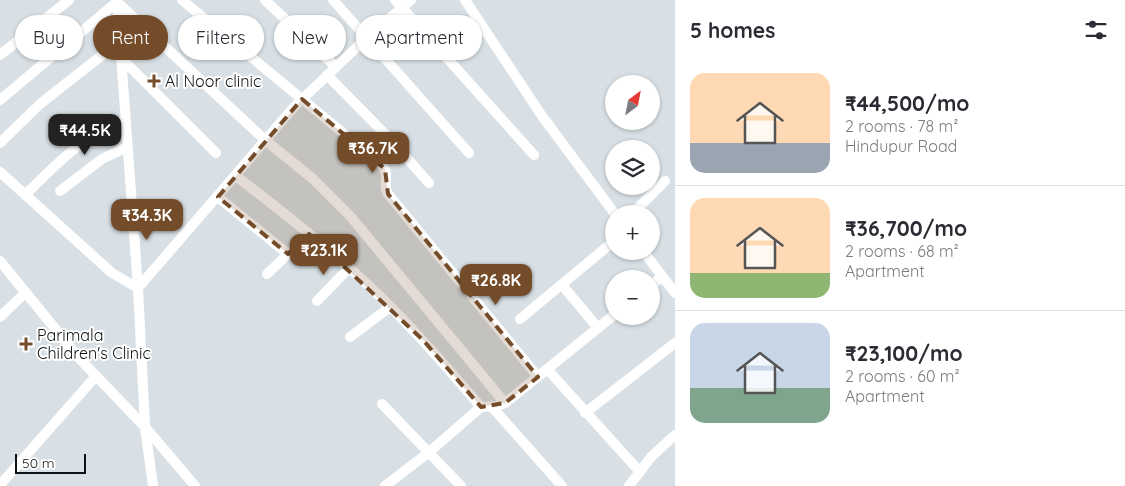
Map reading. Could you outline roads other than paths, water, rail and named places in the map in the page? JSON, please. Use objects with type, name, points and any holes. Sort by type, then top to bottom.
[{"type":"street","points":[[0,56],[69,0]]},
{"type":"street","points":[[182,0],[385,169],[386,190],[388,194],[538,377]]},
{"type":"street","points":[[265,0],[336,67]]},
{"type":"street","points":[[333,0],[356,27]]},
{"type":"street","points":[[388,15],[398,4],[411,0]]},
{"type":"street","points":[[465,0],[542,116],[608,205]]},
{"type":"street","points":[[117,1],[118,15]]},
{"type":"street","points":[[0,100],[117,1]]},
{"type":"street","points":[[117,1],[265,140],[312,178],[351,217],[505,403]]},
{"type":"street","points":[[398,4],[534,155]]},
{"type":"street","points":[[138,288],[160,260],[218,197],[302,99],[356,48]]},
{"type":"street","points":[[0,143],[40,104],[96,60]]},
{"type":"street","points":[[120,60],[138,288],[145,427],[153,486]]},
{"type":"street","points":[[124,60],[216,153]]},
{"type":"street","points":[[385,60],[468,153]]},
{"type":"street","points":[[327,75],[388,137],[429,183]]},
{"type":"street","points":[[25,195],[80,143],[98,131],[125,120]]},
{"type":"street","points":[[60,191],[102,159],[127,146]]},
{"type":"street","points":[[0,172],[112,273],[138,288]]},
{"type":"street","points":[[236,176],[349,268],[423,340],[481,407]]},
{"type":"street","points":[[641,205],[665,181]]},
{"type":"street","points":[[218,197],[288,254]]},
{"type":"street","points":[[267,274],[309,234]]},
{"type":"street","points":[[520,319],[605,248]]},
{"type":"street","points":[[650,260],[675,293]]},
{"type":"street","points":[[0,261],[96,376],[145,427],[195,486]]},
{"type":"street","points":[[316,301],[349,268]]},
{"type":"street","points":[[562,284],[598,328]]},
{"type":"street","points":[[0,317],[25,293]]},
{"type":"street","points":[[350,337],[390,307]]},
{"type":"street","points":[[385,486],[428,454],[481,407],[492,407],[505,403],[605,322]]},
{"type":"street","points":[[585,413],[675,344]]},
{"type":"street","points":[[548,370],[640,472]]},
{"type":"street","points":[[0,485],[96,376]]},
{"type":"street","points":[[382,404],[460,486]]},
{"type":"street","points":[[492,407],[562,486]]},
{"type":"street","points":[[629,486],[651,457],[675,435]]},
{"type":"place","name":"Al Noor clinic","points":[[154,81]]},
{"type":"place","name":"Parimala Children's Clinic","points":[[26,344]]}]
